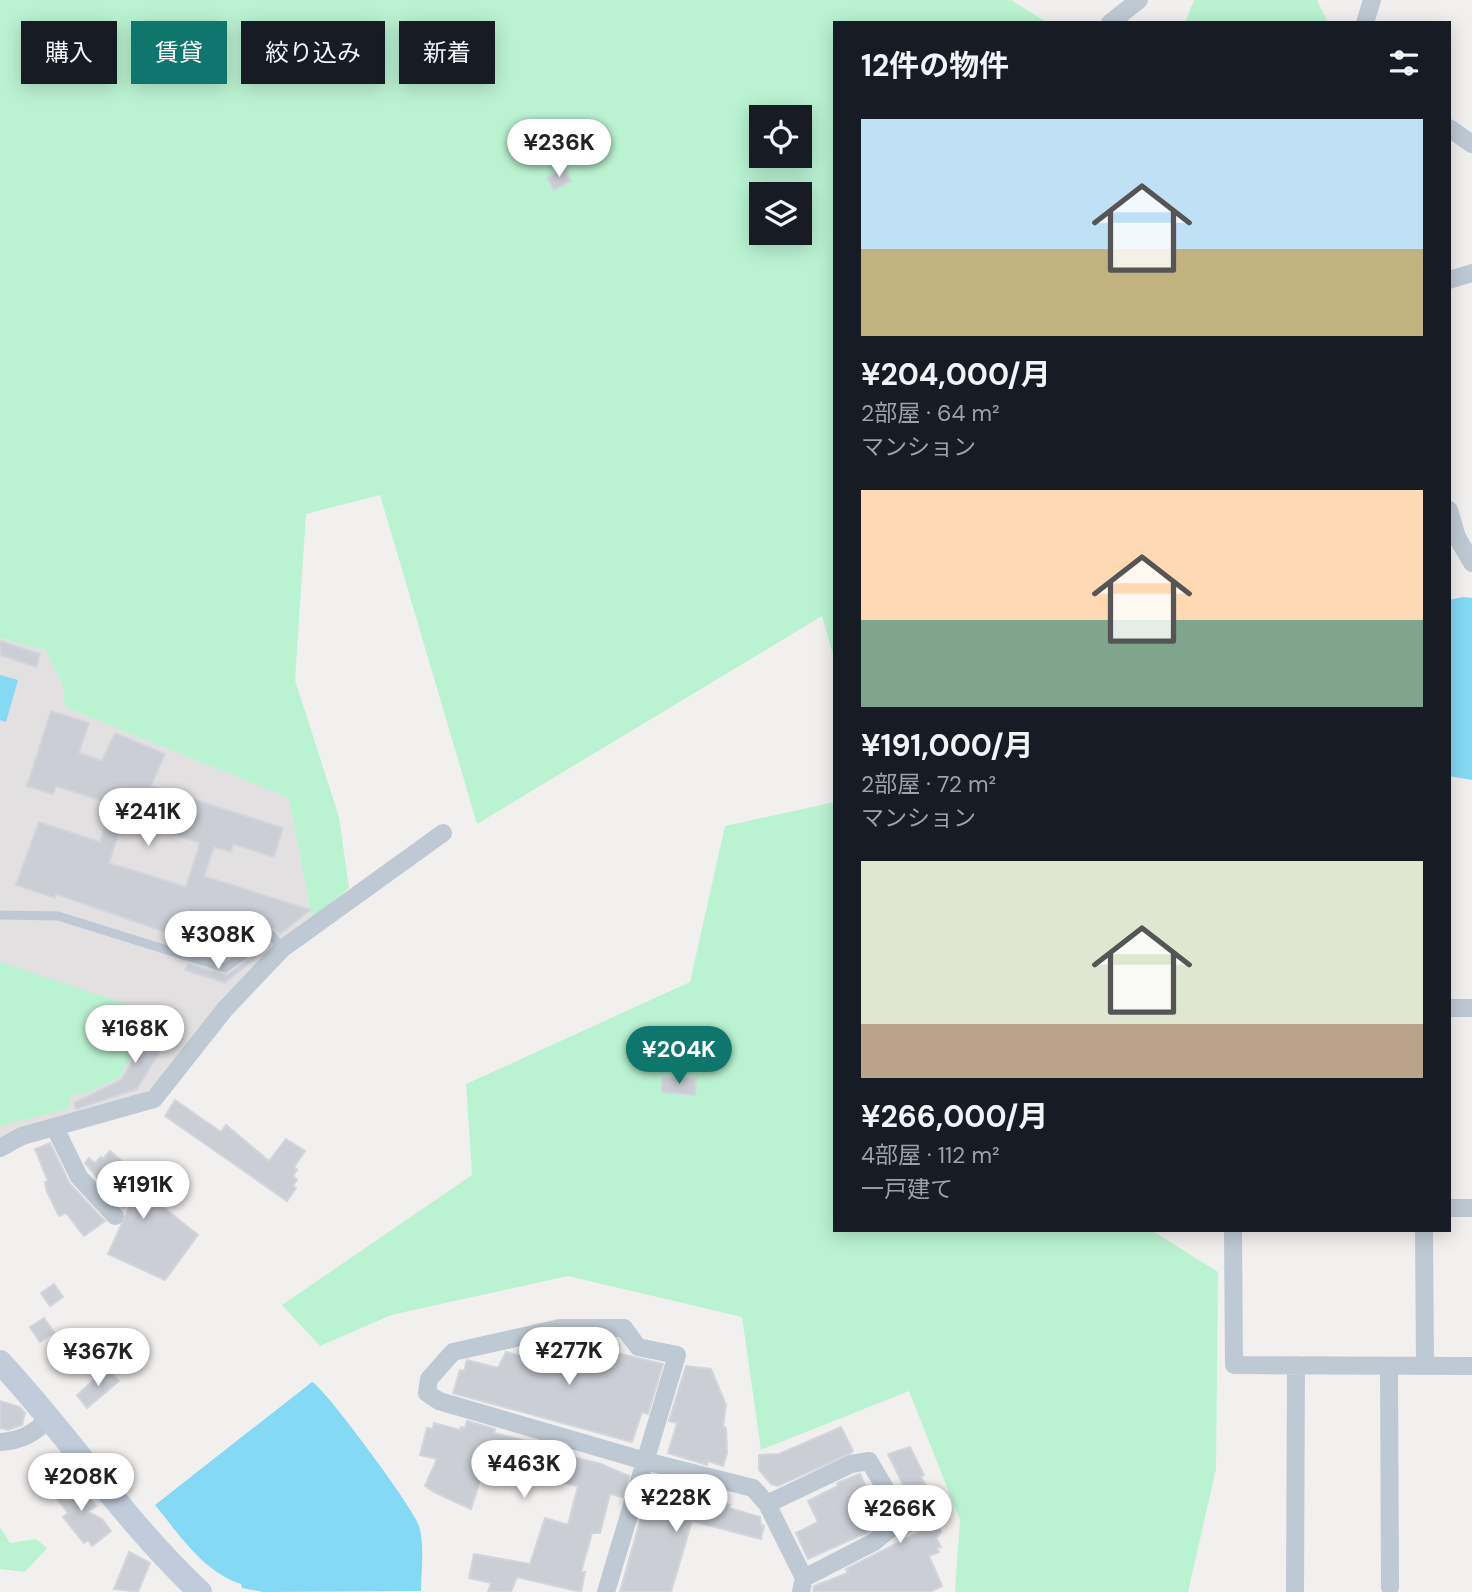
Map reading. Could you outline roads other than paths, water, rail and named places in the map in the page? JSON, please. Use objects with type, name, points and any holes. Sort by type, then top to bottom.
[{"type":"main road","points":[[0,1362],[50,1416],[166,1560],[200,1592]]},
{"type":"street","points":[[1113,21],[1139,0]]},
{"type":"street","points":[[1366,21],[1372,0]]},
{"type":"street","points":[[1451,129],[1472,144]]},
{"type":"street","points":[[1451,280],[1471,278]]},
{"type":"street","points":[[1451,517],[1457,537],[1472,563]]},
{"type":"street","points":[[0,1148],[23,1136],[154,1100],[225,1010],[282,949],[443,833]]},
{"type":"street","points":[[1451,1008],[1472,1008]]},
{"type":"street","points":[[55,1128],[79,1177],[115,1216]]},
{"type":"street","points":[[1451,1208],[1472,1208]]},
{"type":"street","points":[[1233,1232],[1234,1365],[1472,1366]]},
{"type":"street","points":[[1424,1232],[1424,1366]]},
{"type":"street","points":[[606,1592],[645,1461],[677,1355],[638,1347],[624,1328],[560,1328],[453,1352],[429,1379],[427,1393],[439,1401],[645,1461],[753,1488],[767,1504],[802,1585],[874,1542],[897,1523],[898,1510],[869,1461],[851,1464],[767,1504]]},
{"type":"street","points":[[1295,1592],[1296,1365]]},
{"type":"street","points":[[1388,1366],[1390,1587]]},
{"type":"street","points":[[0,1442],[17,1441],[41,1427],[50,1416]]},
{"type":"lane","points":[[0,915],[58,916],[225,968],[272,935],[282,949]]},
{"type":"water","points":[[1472,598],[1472,780],[1451,776],[1451,600]]},
{"type":"water","points":[[0,675],[18,680],[6,722],[0,720]]},
{"type":"water","points":[[312,1382],[350,1426],[414,1515],[422,1542],[421,1591],[263,1592],[242,1588],[241,1584],[215,1571],[203,1561],[155,1505]]}]
